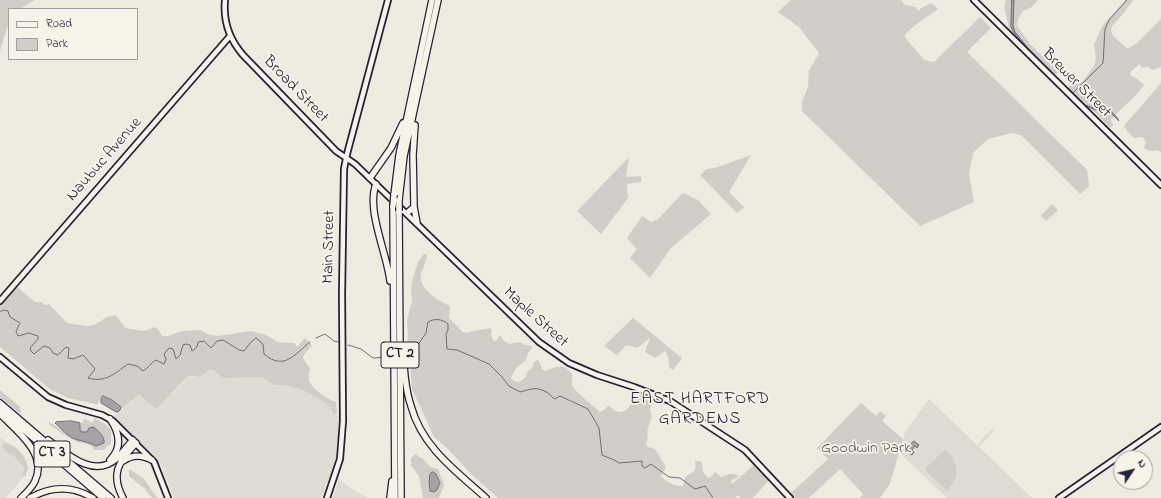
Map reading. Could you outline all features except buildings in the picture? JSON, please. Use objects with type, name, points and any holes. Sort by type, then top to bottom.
[{"type":"highway","name":"CT 2","points":[[395,498],[393,206],[396,170],[432,0]]},
{"type":"highway","name":"CT 2","points":[[401,498],[399,200],[403,165],[438,0]]},
{"type":"highway","points":[[416,101],[413,146],[414,207],[416,223]]},
{"type":"highway","points":[[370,178],[391,148],[408,112]]},
{"type":"highway","points":[[376,184],[374,190],[375,219],[388,264],[391,299],[394,308]]},
{"type":"highway","points":[[407,213],[414,207]]},
{"type":"highway","points":[[399,324],[402,334],[407,392],[417,424],[426,440],[439,455],[486,498]]},
{"type":"highway","name":"CT 3","points":[[0,403],[111,498]]},
{"type":"highway","name":"CT 3","points":[[0,410],[103,498]]},
{"type":"highway","points":[[0,414],[27,440],[37,461],[38,470],[36,480],[21,498]]},
{"type":"highway","points":[[106,464],[114,456],[119,444],[117,431],[110,419]]},
{"type":"highway","points":[[21,421],[29,425],[81,463],[90,466],[106,464],[116,460],[134,442]]},
{"type":"highway","points":[[123,498],[116,477],[121,462],[134,442]]},
{"type":"highway","points":[[121,462],[128,458],[137,456],[152,460]]},
{"type":"highway","points":[[390,498],[392,468],[395,459]]},
{"type":"highway","points":[[30,498],[45,491],[62,489],[79,491],[93,498]]},
{"type":"main road","name":"Broad Street","points":[[225,0],[225,20],[230,36],[243,55],[335,150],[346,158]]},
{"type":"main road","name":"Main Street","points":[[327,498],[339,463],[343,417],[343,184],[346,158],[388,0]]},
{"type":"main road","name":"Brewer Street","points":[[974,0],[1161,185]]},
{"type":"main road","name":"Naubuc Avenue","points":[[0,301],[230,36]]},
{"type":"main road","name":"Maple Street","points":[[346,158],[353,162],[407,213],[535,338],[558,357],[569,364],[596,375],[634,387],[670,401],[745,450],[790,498]]},
{"type":"main road","points":[[0,357],[48,397],[110,419],[152,460],[158,469],[168,498]]},
{"type":"main road","points":[[1059,498],[1161,427]]},
{"type":"shaded area","points":[[1012,0],[1014,0],[1013,26],[1015,32],[1036,58],[1085,105],[1097,109],[1100,106],[1106,108],[1118,118],[1119,121],[1112,114],[1101,107],[1098,109],[1095,110],[1081,104],[1033,56],[1014,33],[1011,27]]},
{"type":"shaded area","points":[[210,369],[215,371],[222,378],[261,377],[281,386],[289,386],[302,390],[324,402],[330,407],[335,415],[339,417],[335,465],[321,498],[174,498],[162,467],[157,459],[114,416],[121,407],[126,406],[139,395],[146,401],[162,402],[184,382],[188,376],[195,378]]},
{"type":"shaded area","points":[[103,396],[112,400],[121,407],[120,410],[116,412],[101,403]]},
{"type":"shaded area","points":[[929,399],[977,445],[992,429],[994,431],[979,447],[1032,498],[947,498],[900,453],[905,432]]},
{"type":"shaded area","points":[[72,421],[80,423],[80,430],[82,432],[87,432],[89,428],[94,427],[102,436],[104,443],[96,446],[72,438],[55,423]]},
{"type":"shaded area","points":[[0,438],[7,443],[8,453],[13,455],[24,471],[24,476],[22,479],[6,498],[0,498]]},
{"type":"shaded area","points":[[914,441],[919,445],[917,448],[915,446],[912,450],[914,452],[912,455],[906,451]]},
{"type":"shaded area","points":[[433,472],[436,474],[440,483],[437,490],[434,492],[430,491],[429,482],[430,474]]},
{"type":"shaded area","points":[[339,479],[352,489],[368,498],[332,498]]},
{"type":"green space","points":[[0,0],[35,0],[22,8],[8,8],[8,25],[0,51]]},
{"type":"green space","points":[[791,0],[901,0],[905,5],[915,7],[919,11],[921,8],[932,3],[938,9],[904,36],[924,60],[934,62],[980,17],[991,28],[967,52],[1087,170],[1089,186],[1080,194],[1021,135],[1012,133],[988,139],[973,153],[969,174],[974,202],[920,226],[802,111],[802,102],[808,86],[809,71],[819,53],[799,27],[778,12]]},
{"type":"green space","points":[[1006,0],[1038,0],[1032,7],[1023,11],[1018,19],[1017,26],[1031,45],[1058,73],[1054,74],[1034,56],[1027,46],[1009,28],[1004,7]]},
{"type":"green space","points":[[1125,0],[1133,0],[1112,26],[1111,30],[1113,36],[1128,49],[1137,43],[1161,19],[1161,67],[1152,70],[1148,66],[1143,68],[1139,64],[1130,73],[1131,76],[1136,78],[1144,85],[1137,94],[1111,119],[1111,122],[1114,125],[1110,128],[1090,107],[1082,103],[1068,87],[1073,84],[1078,84],[1084,80],[1095,64],[1096,58],[1094,45],[1102,26]]},
{"type":"green space","points":[[1161,83],[1161,152],[1157,150],[1150,151],[1144,148],[1146,142],[1142,137],[1134,138],[1124,126]]},
{"type":"green space","points":[[751,155],[729,192],[744,207],[737,213],[700,175],[707,169],[715,168]]},
{"type":"green space","points":[[629,157],[626,177],[641,176],[641,182],[627,184],[628,198],[601,234],[577,211]]},
{"type":"green space","points":[[683,193],[698,200],[711,214],[671,248],[650,278],[630,258],[637,249],[627,238],[642,216],[651,222],[658,219]]},
{"type":"green space","points":[[1052,204],[1058,210],[1046,221],[1041,216]]},
{"type":"green space","points":[[425,254],[427,255],[427,258],[421,274],[422,284],[429,293],[450,307],[449,318],[463,332],[467,333],[490,328],[492,330],[491,335],[494,341],[496,341],[500,335],[504,341],[510,344],[520,342],[525,345],[532,346],[526,360],[516,368],[511,378],[514,381],[520,382],[526,377],[527,372],[532,368],[534,362],[537,360],[539,361],[542,369],[545,371],[560,366],[569,370],[572,374],[573,387],[600,412],[608,406],[617,412],[623,411],[626,410],[635,398],[641,394],[648,397],[652,401],[650,410],[652,417],[648,428],[648,438],[646,443],[648,447],[655,449],[666,467],[661,476],[674,485],[683,486],[685,477],[695,470],[695,461],[701,461],[703,471],[708,478],[715,472],[721,477],[735,474],[738,477],[732,480],[732,484],[755,464],[769,480],[753,498],[741,498],[738,495],[735,498],[498,498],[470,473],[449,450],[434,437],[412,389],[407,345],[407,320],[412,302],[412,281],[418,262]]},
{"type":"green space","points":[[16,286],[35,302],[41,302],[45,305],[49,304],[67,323],[86,326],[94,325],[107,317],[115,315],[125,328],[144,331],[155,327],[162,336],[168,336],[182,331],[200,330],[207,334],[217,336],[251,331],[266,335],[278,342],[294,343],[297,347],[305,338],[312,345],[303,358],[310,369],[309,381],[321,394],[336,402],[337,414],[334,415],[330,407],[324,402],[302,390],[289,386],[275,385],[261,377],[222,378],[215,371],[210,369],[200,377],[188,376],[156,409],[139,395],[122,408],[112,400],[103,396],[99,400],[98,404],[68,398],[51,390],[0,347],[0,305]]},
{"type":"green space","points":[[633,318],[682,358],[673,370],[669,367],[668,357],[665,351],[655,358],[645,352],[650,338],[637,348],[626,345],[617,355],[604,346]]},
{"type":"green space","points":[[0,390],[20,407],[21,413],[19,413],[0,397]]},
{"type":"green space","name":"Goodwin Park","points":[[861,403],[876,416],[880,411],[886,416],[882,421],[903,439],[890,484],[880,498],[860,498],[863,494],[840,469],[809,498],[795,498],[791,493],[828,459],[817,448]]},
{"type":"green space","points":[[95,418],[111,430],[111,444],[104,450],[94,450],[92,446],[81,442],[79,443],[62,434],[47,422],[51,423],[74,439],[95,445],[104,442],[99,431],[94,427],[87,432],[82,432],[80,430],[81,424],[85,419],[92,423]]},
{"type":"green space","points":[[3,443],[12,445],[23,455],[28,468],[25,476],[22,476],[24,469],[13,455],[8,453],[3,448]]},
{"type":"green space","points":[[945,449],[953,459],[956,470],[955,480],[947,491],[926,471],[926,468]]},
{"type":"green space","points":[[415,454],[423,459],[430,467],[438,469],[444,485],[439,498],[423,498],[419,476],[411,465],[411,458]],"holes":[[[431,473],[435,473],[439,479],[440,486],[429,482]]]},
{"type":"green space","points":[[129,470],[144,479],[157,498],[152,498],[145,489],[129,476]]},
{"type":"waterway","points":[[1073,93],[1103,63],[1105,29],[1109,20],[1127,0]]},
{"type":"waterway","points":[[0,312],[3,310],[8,311],[10,317],[20,323],[16,331],[18,336],[29,333],[38,336],[38,339],[30,348],[34,354],[44,346],[50,348],[53,353],[57,355],[66,347],[69,348],[68,358],[73,359],[83,355],[95,369],[88,378],[94,379],[109,377],[128,364],[137,366],[143,371],[156,360],[164,364],[166,359],[164,354],[169,348],[173,349],[176,359],[180,355],[183,345],[186,344],[190,345],[192,351],[197,347],[198,342],[204,341],[211,348],[217,341],[223,340],[239,350],[244,351],[256,338],[263,344],[264,354],[271,359],[283,361],[294,356],[310,342]]},
{"type":"waterway","points":[[406,357],[413,355],[426,333],[428,322],[436,320],[443,321],[448,324],[446,334],[447,349],[457,350],[489,364],[509,386],[520,392],[541,389],[555,399],[560,396],[588,409],[599,428],[602,455],[619,463],[642,461],[642,466],[645,468],[651,464],[669,477],[680,478],[695,489],[705,486],[713,498]]},
{"type":"waterway","points":[[316,338],[325,334],[334,341],[338,342]]},
{"type":"waterway","points":[[348,345],[361,349],[373,358],[387,357]]},
{"type":"district","name":"EAST HARTFORD GARDENS","points":[[700,410]]}]
